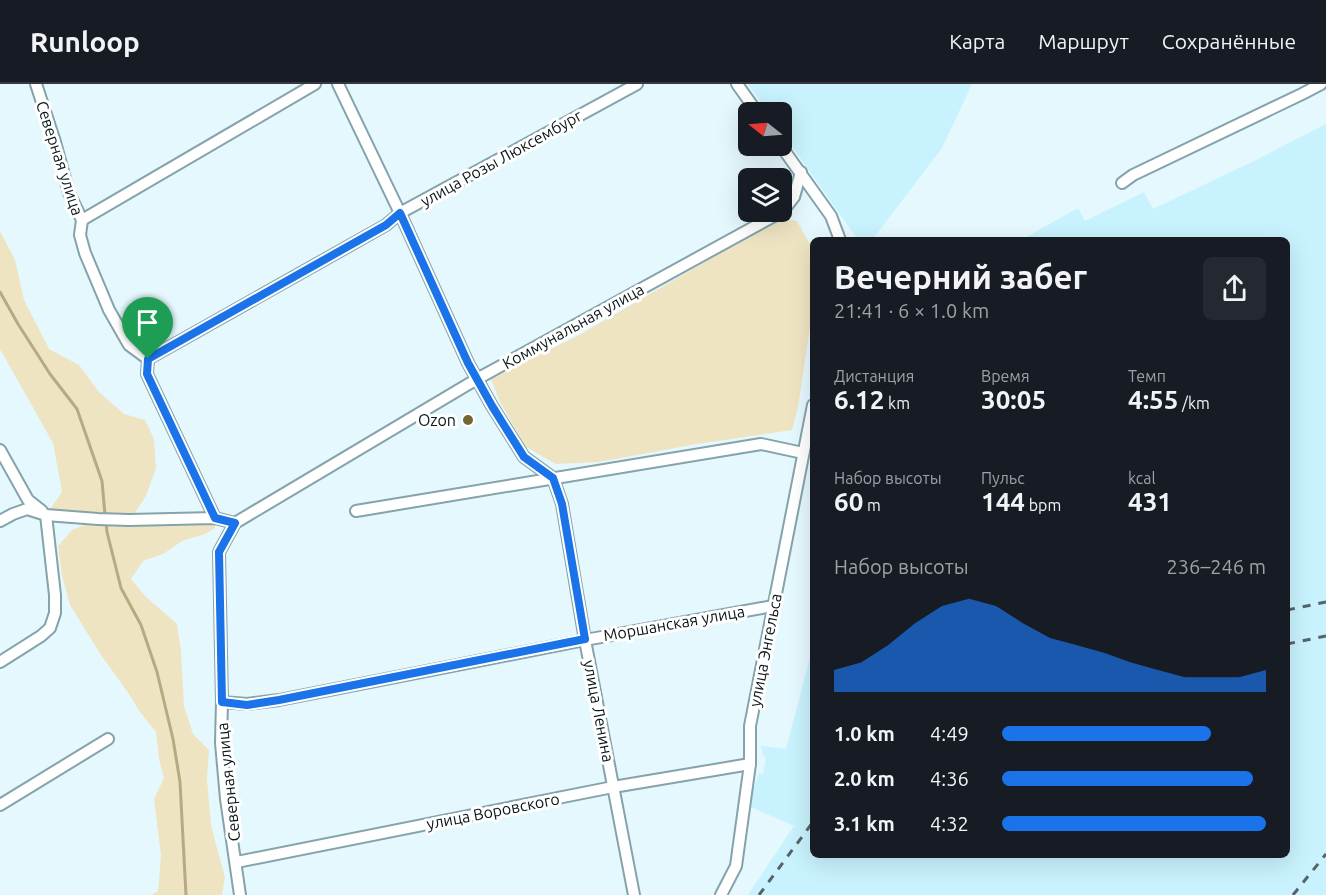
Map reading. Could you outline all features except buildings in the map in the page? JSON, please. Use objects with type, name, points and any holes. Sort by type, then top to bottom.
[{"type":"street","name":"Северная улица","points":[[36,84],[69,193],[81,220],[80,235],[85,253],[108,310],[129,345],[148,359]]},
{"type":"street","points":[[81,220],[315,84]]},
{"type":"street","points":[[338,84],[468,363],[524,457],[553,478]]},
{"type":"street","name":"улица Розы Люксембург","points":[[148,359],[386,225],[400,213],[637,84]]},
{"type":"street","points":[[737,84],[750,102]]},
{"type":"street","points":[[1122,183],[1133,175],[1321,84]]},
{"type":"street","points":[[789,156],[831,216],[839,237]]},
{"type":"street","name":"Коммунальная улица","points":[[235,523],[477,379],[783,211],[794,197],[801,172]]},
{"type":"street","points":[[148,359],[147,374],[215,518]]},
{"type":"street","name":"улица Энгельса","points":[[721,895],[736,866],[750,764],[750,726],[810,419]]},
{"type":"street","points":[[357,511],[761,444],[803,453]]},
{"type":"street","points":[[0,450],[28,500],[46,515],[55,596],[55,614],[50,628],[0,662]]},
{"type":"street","name":"улица Ленина","points":[[553,478],[562,504],[585,639],[634,895]]},
{"type":"street","points":[[0,521],[27,509],[46,515],[98,519],[215,518],[235,523]]},
{"type":"street","name":"Северная улица","points":[[235,523],[219,552],[221,743],[226,799],[240,895]]},
{"type":"street","name":"Моршанская улица","points":[[222,702],[247,705],[279,700],[585,639],[773,606]]},
{"type":"street","points":[[0,805],[108,740]]},
{"type":"street","name":"улица Воровского","points":[[237,862],[613,787],[750,764]]},
{"type":"shaded area","points":[[748,84],[972,84],[942,148],[874,237],[856,237],[792,146],[792,102],[761,102]]},
{"type":"shaded area","points":[[1326,124],[1326,895],[748,895],[794,826],[749,806],[751,789],[759,773],[763,774],[766,759],[761,746],[786,749],[810,657],[810,858],[1290,858],[1290,237],[1026,237],[1078,208],[1085,221],[1144,192],[1153,209]]},
{"type":"shaded area","points":[[797,221],[810,245],[810,327],[798,407],[792,430],[599,462],[556,464],[526,447],[500,402],[491,379],[581,334],[774,222]]},
{"type":"shaded area","points":[[0,231],[15,260],[24,300],[49,349],[79,365],[99,392],[124,414],[145,420],[154,439],[156,468],[146,496],[130,520],[215,518],[215,528],[205,534],[182,541],[163,554],[143,561],[131,579],[145,596],[177,624],[184,706],[193,734],[209,750],[207,779],[211,826],[225,877],[222,895],[151,895],[158,891],[161,856],[154,799],[164,778],[156,732],[101,655],[70,605],[62,576],[58,546],[72,530],[96,520],[46,515],[62,492],[53,443],[0,349]]},
{"type":"waterway","points":[[0,292],[50,374],[77,409],[102,481],[105,515]]},
{"type":"waterway","points":[[106,522],[121,588],[141,625],[157,672],[173,739],[180,782],[186,895]]},
{"type":"railway","points":[[1290,609],[1326,602]]},
{"type":"railway","points":[[1290,643],[1326,636]]},
{"type":"railway","points":[[759,895],[810,826]]},
{"type":"railway","points":[[1293,895],[1326,854]]},
{"type":"place","name":"Ozon","points":[[468,420]]},
{"type":"route","points":[[400,213],[468,363],[492,406],[524,457],[553,478],[562,504],[585,639],[279,700],[247,705],[222,702],[219,552],[235,523],[215,518],[147,374],[148,359],[386,225],[400,213]]}]
